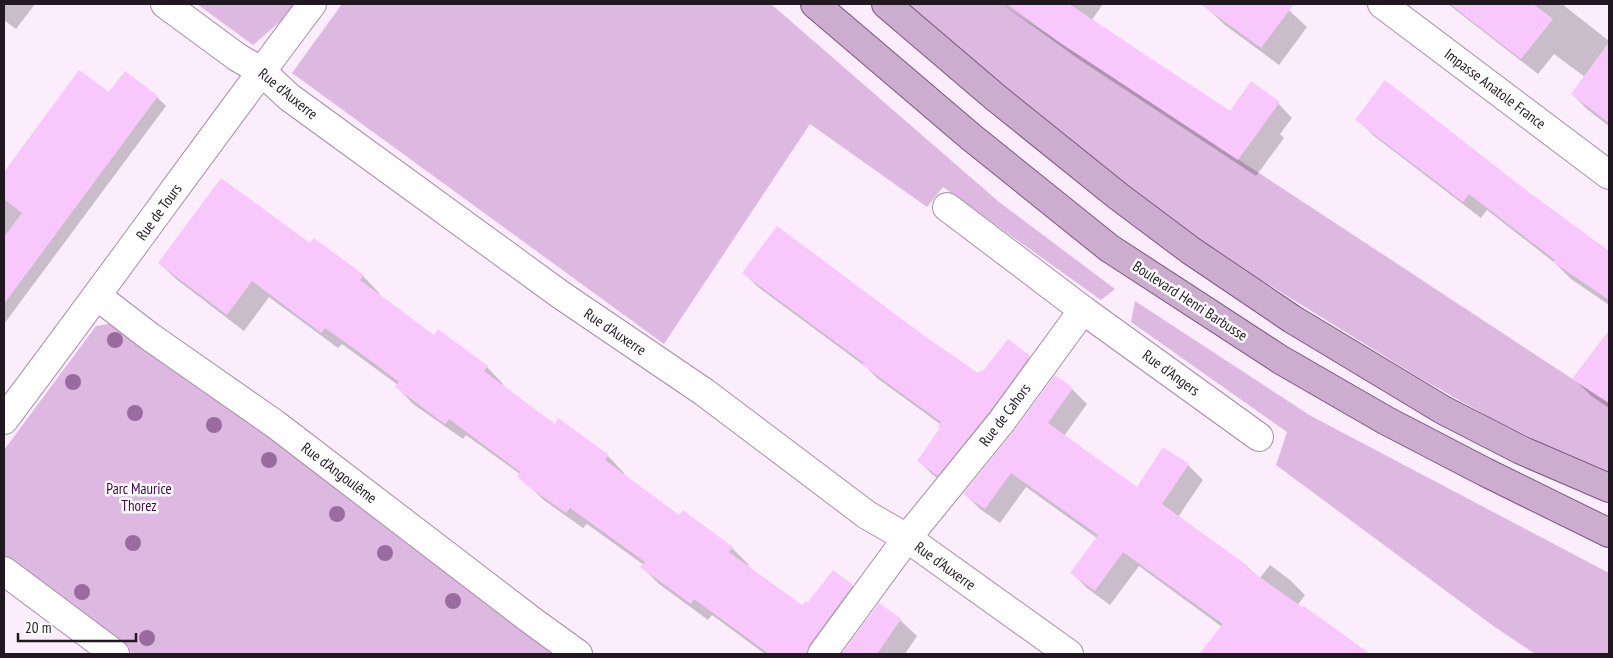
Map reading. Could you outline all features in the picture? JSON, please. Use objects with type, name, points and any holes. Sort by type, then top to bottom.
[{"type":"main road","name":"Boulevard Henri Barbusse","points":[[815,4],[971,138],[1108,248],[1281,360],[1385,420],[1494,477],[1609,533]]},
{"type":"main road","points":[[886,4],[995,98],[1118,196],[1190,250],[1292,319],[1443,410],[1521,450],[1609,488]]},
{"type":"street","name":"Rue d'Auxerre","points":[[165,4],[237,57],[262,71],[289,97],[561,295],[704,392],[867,514],[907,538],[1070,654]]},
{"type":"street","name":"Rue de Tours","points":[[4,420],[312,4]]},
{"type":"street","name":"Impasse Anatole France","points":[[1382,4],[1609,175]]},
{"type":"street","points":[[947,207],[1083,310]]},
{"type":"street","name":"Rue d'Angoulême","points":[[97,296],[149,336],[275,424],[578,654]]},
{"type":"street","name":"Rue de Cahors","points":[[822,654],[907,538],[1002,421],[1083,310]]},
{"type":"street","name":"Rue d'Angers","points":[[1083,310],[1259,436]]},
{"type":"street","points":[[4,571],[115,654]]},
{"type":"green space","points":[[197,4],[294,4],[283,19],[253,45]]},
{"type":"green space","points":[[342,4],[771,4],[999,202],[1115,289],[1101,300],[943,187],[927,207],[810,124],[664,344],[292,73]]},
{"type":"green space","points":[[906,4],[1002,4],[1609,403],[1609,473],[1570,457],[1491,418],[1418,377],[1260,279],[1162,213],[1018,100]]},
{"type":"green space","points":[[1135,301],[1311,416],[1609,573],[1609,654],[1535,654],[1492,625],[1276,465],[1287,432],[1131,322]]},
{"type":"green space","name":"Parc Maurice Thorez","points":[[121,322],[557,654],[133,654],[4,558],[4,450],[96,326]]},
{"type":"building","points":[[1007,4],[1069,4],[1230,111],[1251,81],[1280,102],[1238,160],[1059,42]]},
{"type":"building","points":[[1200,4],[1294,4],[1261,48]]},
{"type":"building","points":[[1450,4],[1533,4],[1553,19],[1521,59]]},
{"type":"building","points":[[1609,42],[1609,123],[1571,94]]},
{"type":"building","points":[[79,70],[109,92],[125,71],[158,96],[4,304],[4,237],[22,213],[4,199],[4,172]]},
{"type":"building","points":[[1385,80],[1530,193],[1609,251],[1609,300],[1553,262],[1555,260],[1469,194],[1463,202],[1355,120]]},
{"type":"building","points":[[221,178],[310,243],[314,238],[364,275],[360,280],[434,335],[438,329],[488,366],[484,371],[555,424],[558,418],[609,455],[605,460],[679,515],[683,510],[733,547],[729,552],[802,605],[806,601],[808,602],[833,570],[853,585],[809,645],[807,654],[769,654],[694,599],[691,604],[640,567],[645,562],[570,508],[566,513],[526,485],[517,476],[520,472],[449,419],[445,424],[395,387],[399,382],[363,355],[325,328],[321,333],[252,281],[227,315],[158,263]]},
{"type":"building","points":[[777,226],[923,335],[978,373],[981,370],[983,371],[1008,339],[1030,356],[990,411],[938,476],[917,461],[940,428],[938,426],[941,422],[861,364],[864,363],[742,273]]},
{"type":"building","points":[[1609,330],[1609,403],[1572,379]]},
{"type":"building","points":[[1055,375],[1073,388],[1048,423],[1137,487],[1163,447],[1189,464],[1162,504],[1248,566],[1247,568],[1302,607],[1304,606],[1370,654],[1199,654],[1223,624],[1123,552],[1095,591],[1070,573],[1098,535],[1011,473],[985,509],[963,494],[1014,431]]},
{"type":"building","points":[[879,603],[901,619],[877,654],[841,654]]}]
